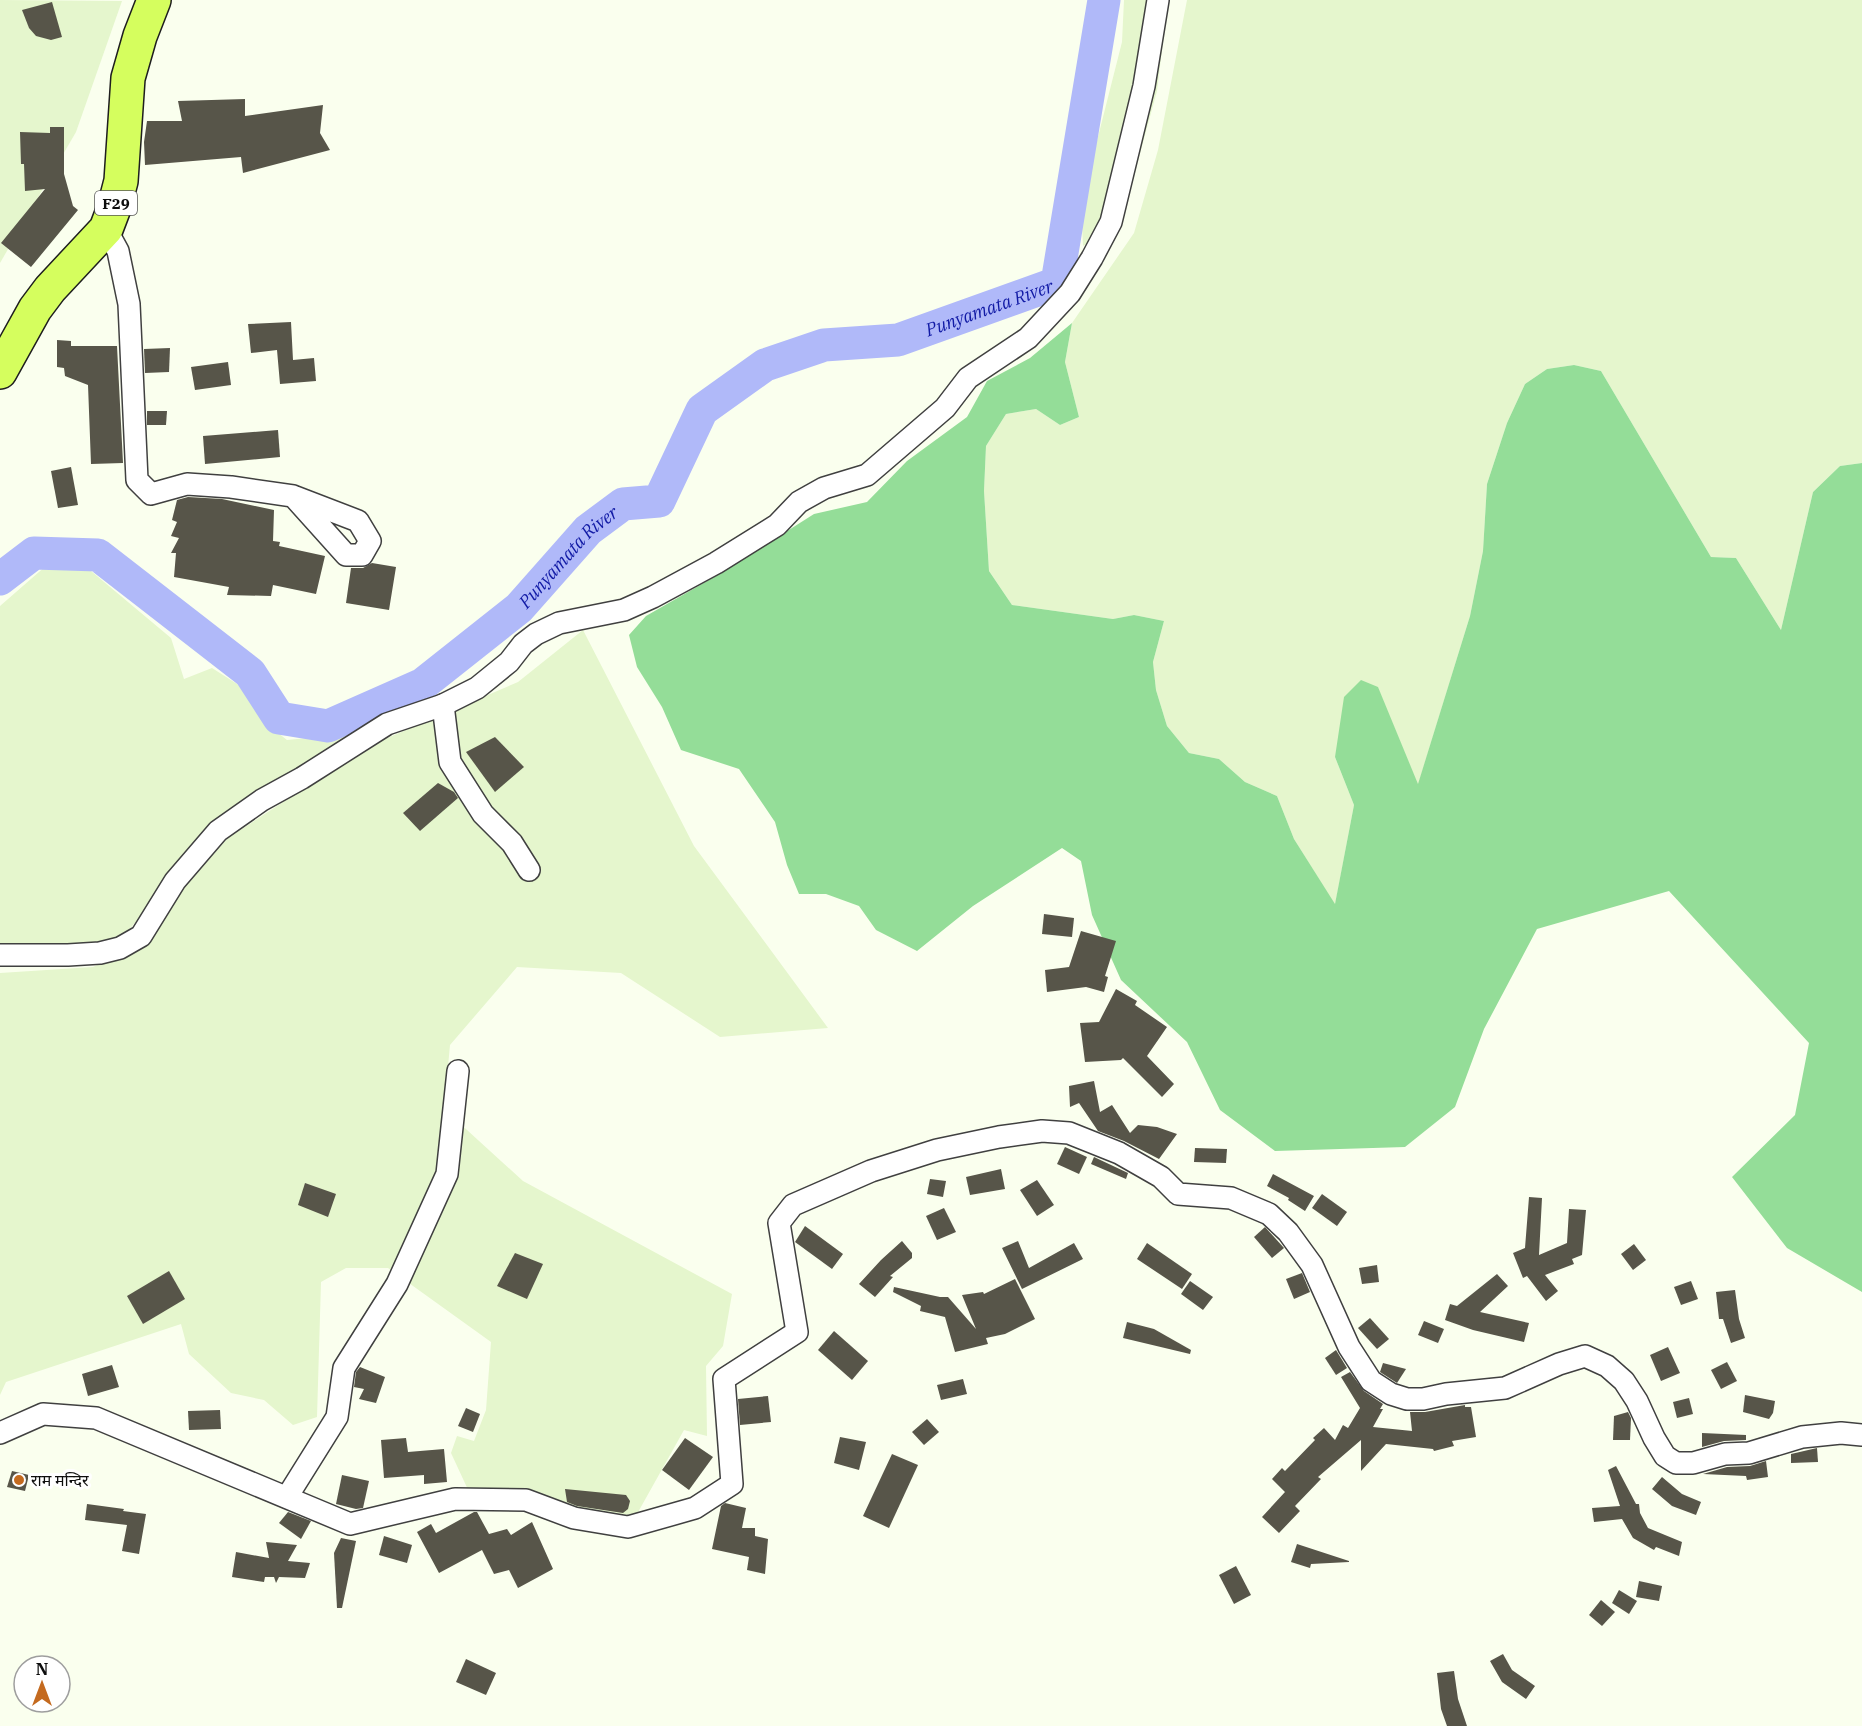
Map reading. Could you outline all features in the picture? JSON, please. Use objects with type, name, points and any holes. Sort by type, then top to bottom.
[{"type":"main road","name":"F29","points":[[0,372],[35,309],[50,289],[106,229],[121,181],[128,78],[140,36],[154,0]]},
{"type":"street","points":[[0,955],[68,955],[100,953],[120,948],[141,936],[175,881],[218,831],[262,801],[387,724],[442,705],[477,688],[509,662],[536,634],[559,623],[624,610],[653,597],[716,563],[777,525],[799,502],[824,488],[867,475],[945,408],[969,378],[1028,338],[1070,293],[1092,258],[1111,222],[1144,86],[1158,0]]},
{"type":"street","points":[[106,229],[118,251],[129,304],[137,480],[151,494],[187,484],[231,487],[293,496]]},
{"type":"street","points":[[442,705],[450,762],[483,814],[512,843],[529,870]]},
{"type":"street","points":[[287,1497],[337,1417],[344,1368],[397,1284],[447,1174],[458,1071]]},
{"type":"street","points":[[0,1433],[43,1414],[96,1418],[350,1524],[455,1499],[526,1500],[574,1518],[628,1527],[695,1508],[732,1484],[723,1379],[797,1332],[779,1222],[793,1205],[871,1171],[937,1150],[1042,1131],[1069,1133],[1119,1153],[1161,1177],[1178,1194],[1230,1198],[1269,1214],[1288,1232],[1312,1265],[1349,1347],[1371,1381],[1391,1395],[1407,1399],[1423,1399],[1446,1394],[1505,1388],[1559,1364],[1585,1356],[1607,1366],[1624,1381],[1665,1456],[1676,1463],[1693,1463],[1725,1454],[1749,1453],[1802,1437],[1841,1433],[1862,1435]]},
{"type":"green space","points":[[0,0],[122,1],[76,132],[0,263]]},
{"type":"green space","points":[[1124,0],[1168,0],[1157,91],[1121,223],[1083,246],[1081,204],[1122,42]]},
{"type":"green space","points":[[1187,0],[1862,0],[1862,463],[1840,466],[1813,492],[1781,630],[1736,558],[1711,557],[1601,371],[1574,365],[1547,369],[1525,384],[1507,423],[1487,484],[1483,551],[1470,616],[1418,785],[1378,688],[1335,757],[1354,805],[1335,905],[1294,839],[1277,796],[1245,782],[1219,759],[1189,753],[1167,726],[1156,690],[1153,662],[1164,621],[1134,615],[1113,619],[1012,605],[989,571],[984,491],[986,446],[1006,414],[1036,409],[1060,425],[1079,417],[1065,362],[1072,323],[1134,233],[1158,150]]},
{"type":"green space","points":[[1072,323],[1065,362],[1079,417],[1060,425],[1036,409],[1006,414],[986,446],[984,491],[989,571],[1012,605],[1113,619],[1134,615],[1164,621],[1153,662],[1156,690],[1167,726],[1189,753],[1219,759],[1245,782],[1277,796],[1294,839],[1335,904],[1354,805],[1335,757],[1344,697],[1361,680],[1378,687],[1418,784],[1470,616],[1483,551],[1487,484],[1507,423],[1525,384],[1547,369],[1574,365],[1601,371],[1711,557],[1736,558],[1781,630],[1813,492],[1840,466],[1862,463],[1862,1292],[1787,1248],[1732,1177],[1795,1115],[1809,1043],[1669,891],[1537,929],[1484,1029],[1455,1107],[1405,1147],[1275,1151],[1220,1110],[1187,1042],[1121,980],[1092,915],[1081,861],[1062,848],[973,906],[917,951],[876,930],[859,906],[826,894],[799,894],[787,865],[775,822],[739,769],[681,750],[662,707],[637,667],[629,635],[646,616],[716,576],[814,514],[867,502],[907,461],[967,417],[987,381],[1030,358]]},
{"type":"green space","points":[[47,565],[85,566],[171,638],[184,679],[212,668],[256,696],[264,722],[287,740],[358,733],[217,831],[116,944],[0,959],[0,606]]},
{"type":"green space","points":[[583,630],[694,846],[828,1028],[720,1037],[621,973],[517,967],[450,1045],[444,1109],[523,1181],[732,1294],[723,1346],[706,1366],[707,1436],[684,1430],[637,1514],[574,1518],[470,1494],[451,1453],[457,1436],[474,1441],[486,1410],[491,1342],[388,1268],[346,1268],[321,1282],[317,1417],[293,1425],[264,1400],[231,1393],[189,1354],[181,1324],[6,1382],[0,1395],[0,973],[93,967],[128,951],[228,838],[371,745],[518,682]]},
{"type":"building","points":[[52,2],[62,37],[51,40],[36,36],[29,28],[22,10]]},
{"type":"building","points":[[245,99],[245,116],[323,105],[320,133],[330,150],[243,173],[241,157],[145,165],[144,142],[147,121],[182,121],[178,101]]},
{"type":"building","points":[[50,127],[64,127],[64,174],[73,206],[78,210],[31,267],[1,243],[45,189],[25,191],[20,132],[50,133]]},
{"type":"building","points":[[291,322],[293,360],[314,358],[316,381],[280,384],[277,350],[251,353],[248,324]]},
{"type":"building","points":[[57,340],[71,341],[71,346],[117,346],[123,463],[91,464],[88,385],[65,376],[64,368],[57,367]]},
{"type":"building","points":[[170,348],[169,372],[145,373],[144,349]]},
{"type":"building","points":[[228,362],[231,385],[195,390],[191,367]]},
{"type":"building","points":[[147,411],[167,411],[166,425],[147,425]]},
{"type":"building","points":[[278,430],[280,457],[205,464],[203,436]]},
{"type":"building","points":[[71,467],[78,505],[58,508],[51,471]]},
{"type":"building","points":[[188,497],[222,499],[274,510],[273,541],[280,542],[279,546],[325,556],[316,594],[273,585],[271,596],[227,595],[229,587],[174,577],[176,553],[171,553],[179,538],[171,536],[177,522],[172,520],[177,500]]},
{"type":"building","points":[[372,563],[396,567],[389,610],[346,603],[351,568],[363,568]]},
{"type":"building","points":[[495,737],[524,767],[495,792],[466,752]]},
{"type":"building","points":[[438,783],[454,792],[458,798],[420,831],[403,813]]},
{"type":"building","points":[[1044,914],[1074,918],[1072,937],[1042,934]]},
{"type":"building","points":[[1081,931],[1116,941],[1105,976],[1108,977],[1104,992],[1086,987],[1047,992],[1045,970],[1069,967]]},
{"type":"building","points":[[1116,989],[1137,1001],[1135,1005],[1167,1027],[1147,1056],[1174,1084],[1162,1097],[1123,1058],[1085,1062],[1080,1023],[1099,1022]]},
{"type":"building","points":[[1094,1081],[1100,1112],[1112,1105],[1130,1133],[1138,1125],[1157,1127],[1177,1134],[1159,1159],[1098,1131],[1079,1103],[1070,1107],[1069,1086]]},
{"type":"building","points":[[1065,1147],[1087,1157],[1079,1174],[1057,1164]]},
{"type":"building","points":[[1195,1148],[1227,1149],[1226,1163],[1194,1162]]},
{"type":"building","points":[[1094,1157],[1128,1173],[1126,1179],[1091,1164]]},
{"type":"building","points":[[1001,1169],[1005,1189],[970,1195],[966,1177]]},
{"type":"building","points":[[1273,1174],[1314,1196],[1305,1211],[1288,1200],[1289,1198],[1267,1186]]},
{"type":"building","points":[[930,1179],[946,1181],[943,1197],[927,1194]]},
{"type":"building","points":[[1037,1180],[1054,1205],[1037,1216],[1020,1190]]},
{"type":"building","points":[[305,1183],[336,1194],[328,1217],[298,1205]]},
{"type":"building","points":[[1322,1194],[1347,1212],[1337,1226],[1312,1208]]},
{"type":"building","points":[[1529,1197],[1542,1198],[1539,1255],[1567,1243],[1569,1209],[1586,1210],[1582,1255],[1572,1259],[1574,1264],[1545,1275],[1558,1291],[1546,1301],[1527,1276],[1523,1278],[1513,1253],[1525,1248]]},
{"type":"building","points":[[944,1208],[956,1232],[937,1240],[926,1216]]},
{"type":"building","points":[[805,1226],[843,1254],[832,1269],[795,1242]]},
{"type":"building","points":[[1265,1227],[1284,1248],[1272,1258],[1254,1237]]},
{"type":"building","points":[[902,1241],[912,1253],[912,1258],[890,1276],[893,1277],[875,1297],[859,1284]]},
{"type":"building","points":[[1018,1241],[1029,1268],[1074,1243],[1083,1259],[1022,1289],[1002,1248]]},
{"type":"building","points":[[1147,1243],[1192,1274],[1182,1289],[1137,1259]]},
{"type":"building","points":[[1634,1244],[1646,1260],[1633,1270],[1621,1254]]},
{"type":"building","points":[[515,1253],[543,1264],[527,1299],[497,1286]]},
{"type":"building","points":[[1377,1265],[1379,1282],[1362,1284],[1359,1268]]},
{"type":"building","points":[[169,1271],[185,1299],[143,1324],[127,1296]]},
{"type":"building","points":[[1302,1273],[1310,1292],[1294,1299],[1286,1279]]},
{"type":"building","points":[[1497,1274],[1508,1286],[1480,1312],[1529,1323],[1524,1342],[1473,1330],[1445,1320],[1450,1304],[1457,1306]]},
{"type":"building","points":[[1015,1279],[1035,1319],[1005,1334],[986,1338],[988,1344],[955,1352],[945,1317],[920,1311],[921,1306],[893,1292],[894,1287],[948,1297],[976,1329],[962,1295],[983,1292],[984,1294]]},
{"type":"building","points":[[1190,1281],[1213,1297],[1203,1310],[1181,1294]]},
{"type":"building","points":[[1691,1281],[1698,1299],[1681,1305],[1674,1287]]},
{"type":"building","points":[[1735,1290],[1739,1319],[1745,1338],[1731,1343],[1723,1319],[1719,1319],[1716,1292]]},
{"type":"building","points":[[1370,1318],[1389,1339],[1377,1349],[1358,1328]]},
{"type":"building","points":[[1424,1321],[1444,1329],[1438,1343],[1418,1335]]},
{"type":"building","points":[[1127,1322],[1154,1329],[1191,1350],[1190,1354],[1123,1338]]},
{"type":"building","points":[[834,1331],[868,1361],[852,1380],[818,1350]]},
{"type":"building","points":[[1668,1347],[1680,1373],[1661,1381],[1650,1355]]},
{"type":"building","points":[[1336,1350],[1347,1368],[1336,1375],[1325,1358]]},
{"type":"building","points":[[1727,1362],[1737,1381],[1721,1389],[1711,1370]]},
{"type":"building","points":[[1383,1363],[1406,1369],[1397,1383],[1380,1372]]},
{"type":"building","points":[[112,1365],[119,1387],[88,1396],[82,1374]]},
{"type":"building","points":[[360,1367],[385,1377],[376,1403],[359,1399],[364,1389],[354,1387],[356,1372]]},
{"type":"building","points":[[1350,1372],[1364,1391],[1383,1404],[1380,1409],[1383,1409],[1373,1427],[1412,1431],[1410,1412],[1425,1412],[1465,1405],[1465,1407],[1471,1407],[1476,1437],[1452,1441],[1454,1446],[1434,1451],[1433,1449],[1386,1444],[1361,1471],[1361,1440],[1318,1477],[1321,1479],[1295,1506],[1300,1511],[1279,1533],[1262,1517],[1285,1492],[1272,1479],[1282,1468],[1285,1471],[1324,1428],[1335,1440],[1343,1425],[1348,1428],[1360,1408],[1341,1377]]},
{"type":"building","points":[[963,1379],[967,1394],[941,1400],[937,1385]]},
{"type":"building","points":[[1745,1395],[1775,1401],[1773,1413],[1769,1419],[1743,1412]]},
{"type":"building","points":[[768,1396],[771,1422],[740,1425],[738,1399]]},
{"type":"building","points":[[1689,1398],[1693,1414],[1677,1418],[1673,1402]]},
{"type":"building","points":[[466,1408],[480,1414],[473,1432],[458,1426]]},
{"type":"building","points":[[220,1410],[221,1429],[189,1430],[188,1411]]},
{"type":"building","points":[[1628,1412],[1631,1418],[1630,1440],[1613,1440],[1614,1416]]},
{"type":"building","points":[[927,1419],[939,1432],[924,1445],[912,1432]]},
{"type":"building","points":[[1702,1433],[1746,1435],[1746,1440],[1724,1441],[1702,1447]]},
{"type":"building","points":[[840,1437],[866,1442],[859,1470],[834,1463]]},
{"type":"building","points":[[406,1438],[408,1452],[444,1449],[447,1482],[424,1484],[424,1475],[384,1478],[381,1440]]},
{"type":"building","points":[[685,1438],[713,1457],[689,1490],[662,1470]]},
{"type":"building","points":[[1817,1448],[1818,1462],[1791,1463],[1791,1454]]},
{"type":"building","points":[[892,1454],[918,1465],[889,1528],[863,1516]]},
{"type":"building","points":[[1766,1461],[1768,1477],[1747,1480],[1746,1476],[1703,1474],[1727,1467],[1750,1466]]},
{"type":"building","points":[[1616,1466],[1636,1504],[1639,1504],[1640,1513],[1648,1528],[1682,1542],[1679,1556],[1656,1547],[1654,1550],[1633,1538],[1622,1519],[1594,1522],[1592,1508],[1620,1506],[1608,1470]]},
{"type":"building","points":[[12,1471],[29,1475],[25,1491],[7,1487]]},
{"type":"building","points":[[342,1475],[369,1481],[363,1508],[356,1509],[336,1504]]},
{"type":"building","points":[[1662,1477],[1682,1494],[1701,1502],[1696,1515],[1672,1506],[1652,1489]]},
{"type":"building","points":[[565,1489],[626,1495],[630,1501],[628,1509],[623,1513],[577,1506],[567,1502]]},
{"type":"building","points":[[725,1503],[746,1508],[742,1528],[755,1528],[755,1536],[768,1539],[765,1574],[747,1570],[749,1557],[712,1549],[721,1506]]},
{"type":"building","points":[[87,1504],[146,1514],[139,1554],[122,1551],[127,1525],[85,1520]]},
{"type":"building","points":[[288,1512],[311,1521],[301,1539],[279,1523]]},
{"type":"building","points":[[477,1512],[489,1534],[507,1529],[511,1535],[532,1522],[553,1569],[518,1588],[509,1570],[494,1574],[482,1550],[439,1573],[417,1532],[431,1524],[436,1533]]},
{"type":"building","points":[[384,1536],[412,1545],[407,1563],[379,1555]]},
{"type":"building","points":[[341,1538],[356,1541],[342,1608],[337,1608],[334,1553]]},
{"type":"building","points":[[266,1542],[297,1545],[288,1561],[310,1563],[305,1578],[279,1577],[276,1583],[274,1577],[265,1577],[264,1582],[232,1577],[236,1552],[269,1558]]},
{"type":"building","points":[[1297,1544],[1349,1562],[1311,1564],[1310,1568],[1291,1562]]},
{"type":"building","points":[[1236,1566],[1251,1595],[1234,1604],[1219,1575]]},
{"type":"building","points":[[1639,1581],[1662,1586],[1659,1601],[1636,1597]]},
{"type":"building","points":[[1619,1590],[1637,1601],[1629,1614],[1612,1603]]},
{"type":"building","points":[[1601,1600],[1615,1612],[1602,1626],[1589,1615]]},
{"type":"building","points":[[1503,1654],[1512,1670],[1535,1686],[1526,1699],[1502,1682],[1490,1661]]},
{"type":"building","points":[[466,1659],[496,1673],[486,1695],[456,1682]]},
{"type":"building","points":[[1454,1671],[1458,1699],[1467,1726],[1447,1726],[1441,1709],[1437,1673]]},
{"type":"waterway","name":"Punyamata River","points":[[0,579],[34,553],[98,555],[250,673],[279,718],[328,726],[423,684],[519,608],[588,530],[623,504],[659,501],[702,410],[765,365],[824,345],[898,340],[1057,283],[1104,0]]},
{"type":"place","name":"राम मन्दिर","points":[[19,1480]]}]
